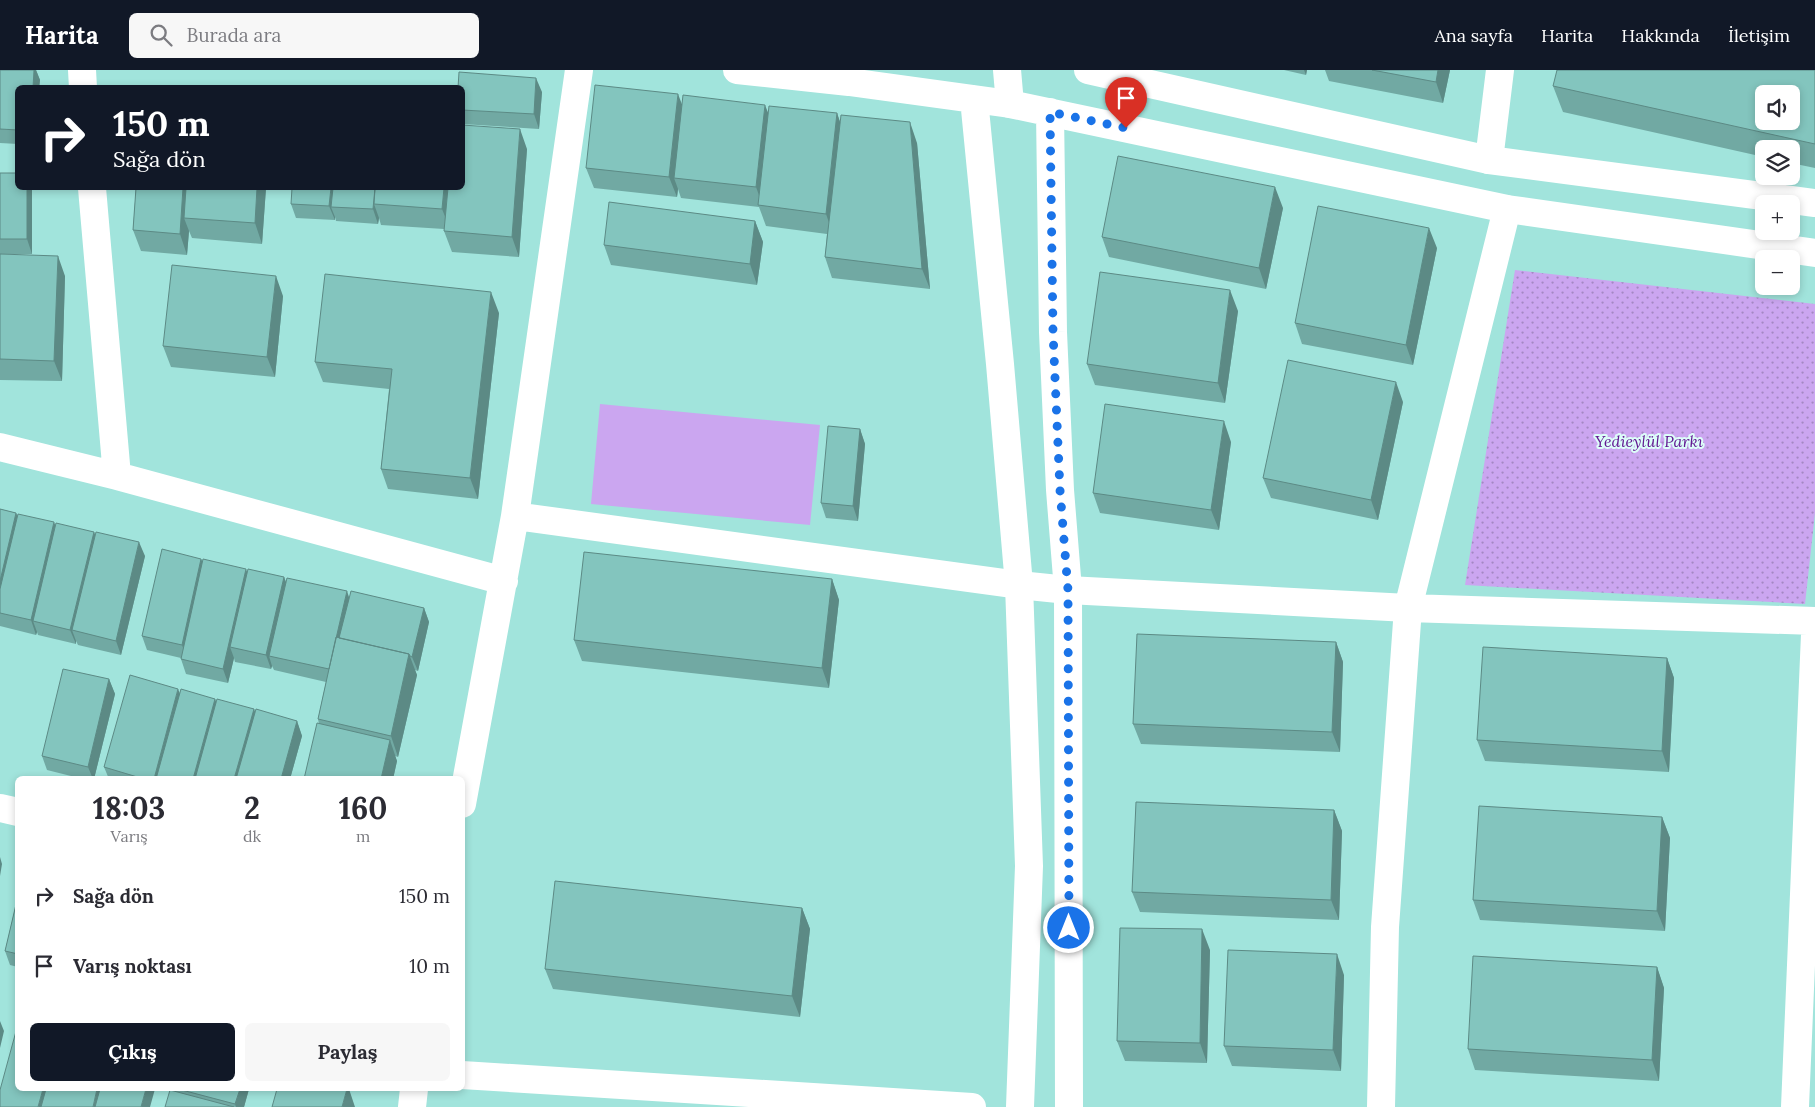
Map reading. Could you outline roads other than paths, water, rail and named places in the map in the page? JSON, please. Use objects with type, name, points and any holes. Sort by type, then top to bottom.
[{"type":"street","points":[[82,70],[83,85]]},
{"type":"street","points":[[465,788],[515,516],[578,70]]},
{"type":"street","points":[[736,70],[1010,104],[1507,209],[1815,253]]},
{"type":"street","points":[[1008,70],[1010,104]]},
{"type":"street","points":[[1088,70],[1489,160],[1815,203]]},
{"type":"street","points":[[1489,160],[1500,70]]},
{"type":"street","points":[[974,99],[1019,585],[1028,866],[1020,1107]]},
{"type":"street","points":[[1050,112],[1054,342],[1060,490],[1068,590],[1069,1107]]},
{"type":"street","points":[[92,190],[117,476]]},
{"type":"street","points":[[1381,1107],[1385,927],[1408,608],[1507,209]]},
{"type":"street","points":[[0,447],[117,476],[504,581]]},
{"type":"street","points":[[515,516],[1019,585],[1068,590],[1408,608],[1815,621]]},
{"type":"street","points":[[1794,1107],[1815,634]]},
{"type":"street","points":[[0,808],[15,811]]},
{"type":"street","points":[[465,1075],[972,1107]]},
{"type":"street","points":[[412,1107],[414,1091]]},
{"type":"park label","name":"Yedieylül Parkı","points":[[1649,441]]}]
